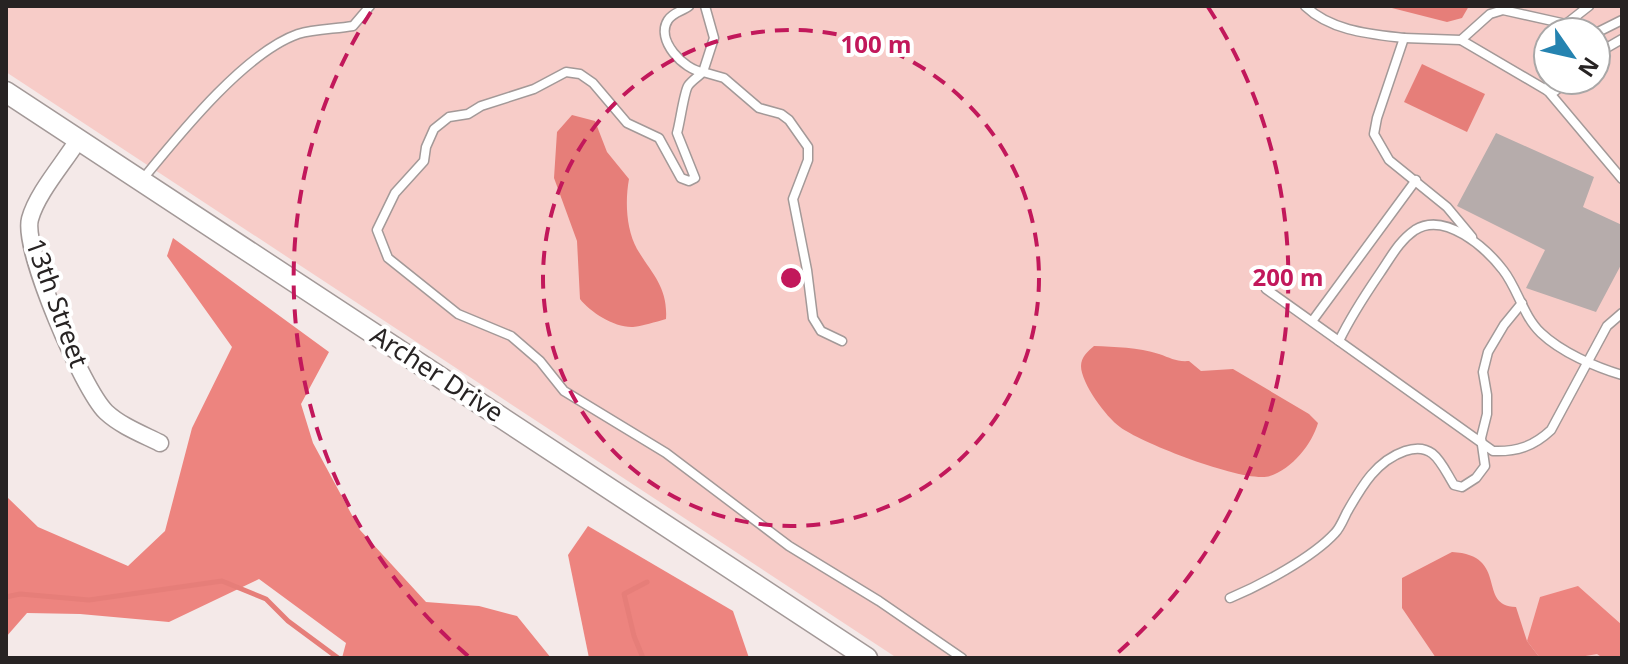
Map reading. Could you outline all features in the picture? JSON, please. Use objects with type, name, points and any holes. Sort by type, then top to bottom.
[{"type":"street","name":"Archer Drive","points":[[6,92],[867,658]]},
{"type":"street","name":"13th Street","points":[[78,140],[30,219],[31,243],[61,330],[91,392],[108,414],[160,443]]},
{"type":"lane","points":[[142,180],[194,118],[251,63],[299,34],[353,26],[370,6]]},
{"type":"lane","points":[[689,6],[667,20],[665,32],[668,45],[695,71],[724,78],[759,108],[781,114],[808,147],[808,160],[793,199],[813,318],[821,331],[842,341]]},
{"type":"lane","points":[[705,6],[714,38],[703,72],[688,86],[677,133],[695,178],[689,181],[681,178],[659,138],[627,123],[593,83],[580,74],[566,72],[534,89],[481,106],[468,114],[449,117],[434,129],[424,161],[395,193],[383,215],[377,230],[382,245],[388,258],[458,314],[511,336],[540,361],[564,391],[666,453],[789,546],[879,601],[962,658]]},
{"type":"lane","points":[[1305,6],[1316,17],[1340,27],[1404,38],[1461,40],[1532,82]]},
{"type":"lane","points":[[1461,40],[1490,14],[1503,10],[1566,24],[1589,6]]},
{"type":"lane","points":[[1404,38],[1374,134],[1389,160],[1447,207],[1503,270],[1527,316],[1541,333],[1588,361],[1622,375]]},
{"type":"lane","points":[[1552,96],[1622,179]]},
{"type":"lane","points":[[659,138],[678,129]]},
{"type":"lane","points":[[1313,320],[1416,180]]},
{"type":"lane","points":[[1339,341],[1356,307],[1399,244],[1417,229],[1431,225],[1451,229],[1475,241]]},
{"type":"lane","points":[[1266,289],[1493,451],[1511,451],[1539,441],[1551,430],[1607,326],[1622,313]]},
{"type":"lane","points":[[1230,598],[1296,563],[1336,533],[1373,471],[1397,454],[1414,448],[1426,448],[1437,456],[1454,485],[1462,487],[1476,478],[1485,466],[1481,438],[1487,414],[1483,372],[1488,352],[1522,303]]},
{"type":"shaded area","points":[[6,6],[1622,6],[1622,658],[897,658],[6,72]]},
{"type":"shaded area","points":[[1384,6],[1469,6],[1462,18],[1447,22]]},
{"type":"shaded area","points":[[1422,64],[1485,94],[1467,132],[1404,102]]},
{"type":"shaded area","points":[[572,115],[595,121],[607,152],[629,179],[627,206],[631,233],[637,249],[662,289],[666,319],[626,327],[604,318],[580,299],[577,241],[554,178],[557,132]]},
{"type":"shaded area","points":[[173,238],[329,352],[301,404],[313,443],[360,530],[426,602],[479,606],[517,616],[551,658],[342,658],[346,643],[259,579],[169,622],[27,613],[6,637],[6,496],[38,527],[128,566],[165,531],[192,428],[232,347],[167,256]]},
{"type":"shaded area","points":[[1094,346],[1151,352],[1189,361],[1201,371],[1233,369],[1309,414],[1318,423],[1306,447],[1293,462],[1270,476],[1239,474],[1170,452],[1120,427],[1102,408],[1085,381],[1081,366],[1087,352]]},
{"type":"shaded area","points":[[588,526],[733,611],[749,658],[589,658],[568,555]]},
{"type":"shaded area","points":[[1452,552],[1470,555],[1481,562],[1497,598],[1504,604],[1516,607],[1527,641],[1540,658],[1436,658],[1402,608],[1402,578]]},
{"type":"shaded area","points":[[1578,586],[1622,625],[1622,658],[1603,658],[1597,654],[1540,658],[1527,641],[1540,597]]},
{"type":"building","points":[[1496,133],[1594,177],[1583,207],[1622,225],[1622,263],[1596,312],[1526,288],[1545,250],[1457,206]]},
{"type":"waterway","points":[[6,597],[20,594],[89,600],[222,581],[266,599],[288,621],[338,658]]},
{"type":"waterway","points":[[643,658],[624,594],[647,582]]}]
